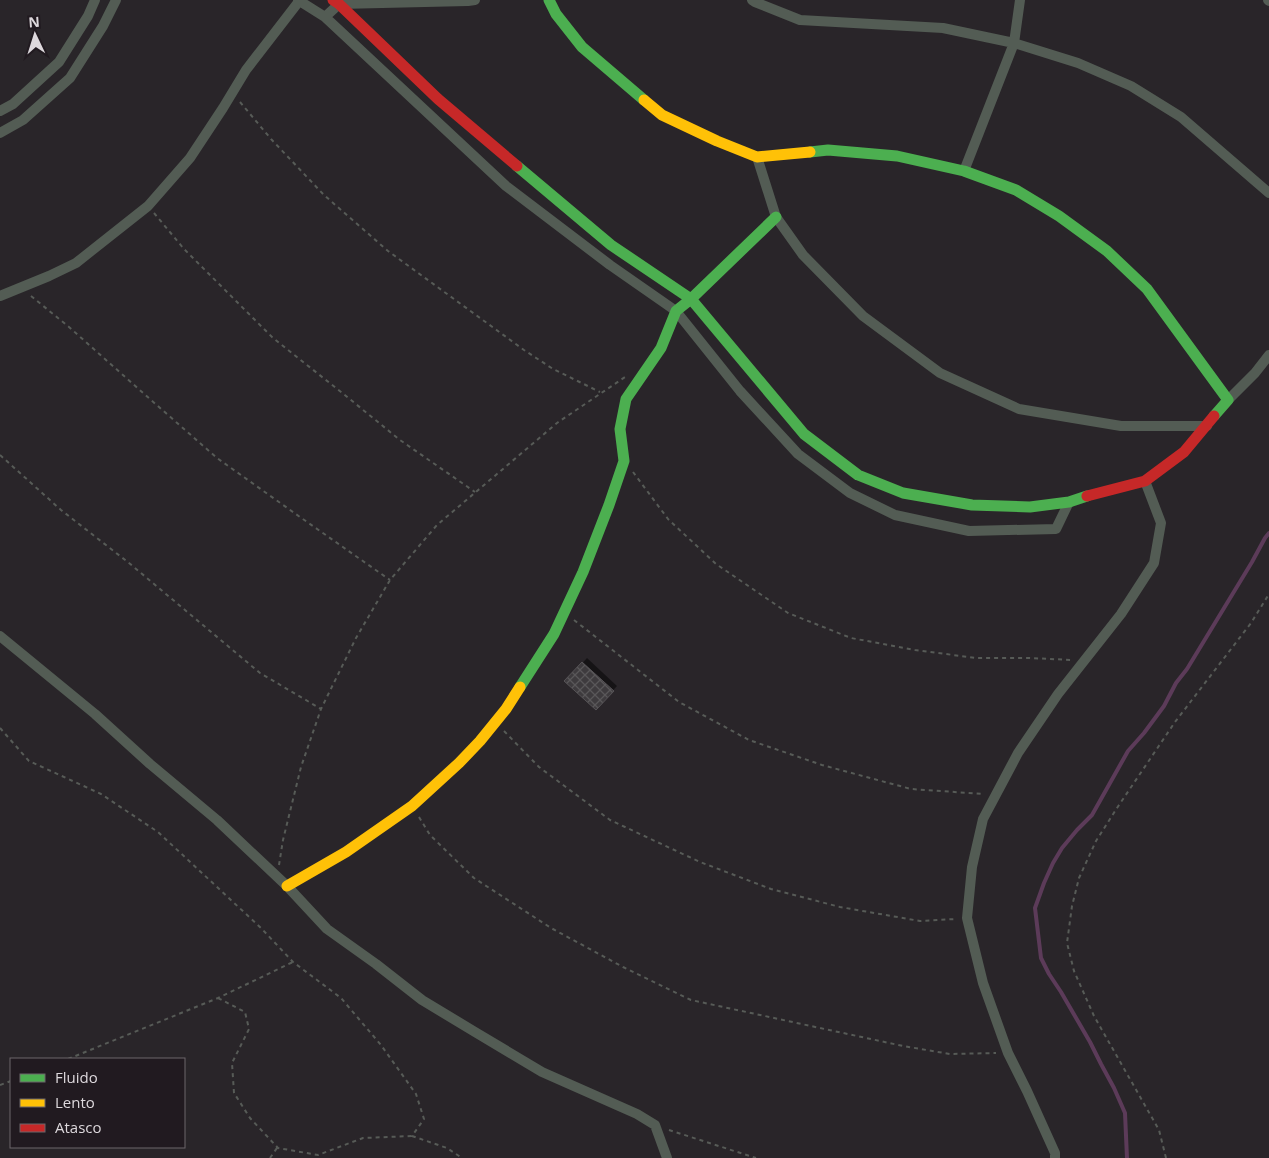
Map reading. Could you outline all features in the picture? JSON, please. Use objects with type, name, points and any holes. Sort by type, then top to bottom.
[{"type":"street","points":[[0,111],[13,104],[59,62],[88,16],[95,0]]},
{"type":"street","points":[[0,133],[23,120],[70,78],[103,26],[116,0]]},
{"type":"street","points":[[0,296],[76,263],[148,206],[190,158],[246,70],[299,0],[325,17],[506,186],[676,311],[740,390],[798,454],[850,493],[895,515],[969,531],[1056,528],[1069,502]]},
{"type":"street","points":[[336,2],[475,0]]},
{"type":"street","points":[[548,0],[556,14],[582,47],[662,115],[717,142],[757,157],[828,150],[897,156],[964,171],[1016,190],[1059,216],[1108,251],[1147,289],[1228,400]]},
{"type":"street","points":[[752,0],[800,20],[943,28],[1014,43],[1078,63],[1130,86],[1181,117],[1269,193]]},
{"type":"street","points":[[964,171],[1014,43],[1020,0]]},
{"type":"street","points":[[325,17],[336,2]]},
{"type":"street","points":[[336,2],[438,99],[611,245],[691,298],[804,434],[858,474],[903,493],[972,505],[1030,508],[1069,502],[1145,480],[1184,452],[1228,400],[1269,356]]},
{"type":"street","points":[[757,157],[776,217],[803,255],[863,316],[940,373],[1019,409],[1121,426],[1207,426]]},
{"type":"street","points":[[287,886],[346,852],[412,806],[459,763],[506,709],[554,634],[586,564],[609,505],[624,461],[620,429],[626,399],[661,348],[676,311],[776,217]]},
{"type":"street","points":[[1055,1158],[1055,1153],[1008,1053],[983,983],[967,918],[972,867],[983,819],[1018,752],[1058,694],[1121,614],[1154,563],[1161,523],[1145,480]]},
{"type":"street","points":[[0,636],[95,714],[150,764],[217,820],[278,877],[327,929],[422,1000],[542,1072],[636,1114],[655,1125],[668,1158]]},
{"type":"path","points":[[232,92],[270,139],[324,195],[388,252],[524,350],[553,369],[601,392]]},
{"type":"path","points":[[148,206],[184,249],[272,338],[400,440],[475,492]]},
{"type":"path","points":[[22,288],[217,458],[390,580]]},
{"type":"path","points":[[278,877],[283,840],[301,767],[321,710],[356,638],[390,580],[437,525],[475,492],[557,423],[631,373]]},
{"type":"path","points":[[0,455],[61,510],[129,563],[260,673],[321,710]]},
{"type":"path","points":[[624,461],[668,519],[716,564],[788,613],[851,638],[915,650],[976,658],[1084,661]]},
{"type":"path","points":[[1166,1158],[1159,1130],[1094,1016],[1074,971],[1067,943],[1072,906],[1079,878],[1096,841],[1111,816],[1175,722],[1250,623],[1269,594]]},
{"type":"path","points":[[564,612],[679,702],[749,740],[822,765],[911,789],[996,795]]},
{"type":"path","points":[[495,722],[539,767],[610,820],[700,862],[771,889],[840,907],[920,921],[967,918]]},
{"type":"path","points":[[0,728],[29,761],[101,794],[158,832],[261,928],[293,962],[341,998],[381,1046],[416,1094],[424,1119],[412,1136]]},
{"type":"path","points":[[0,733],[5,733]]},
{"type":"path","points":[[412,806],[430,835],[474,878],[551,928],[622,967],[691,1000],[903,1046],[950,1054],[1008,1053]]},
{"type":"path","points":[[70,1058],[218,998],[293,962]]},
{"type":"path","points":[[218,998],[245,1012],[249,1029],[232,1063],[234,1093],[250,1118],[278,1148],[318,1155],[364,1138],[412,1136],[447,1148],[462,1158]]},
{"type":"path","points":[[655,1125],[756,1158]]},
{"type":"path","points":[[270,1158],[278,1148]]},
{"type":"building","points":[[582,662],[614,691],[596,710],[564,681]]},
{"type":"waterway","points":[[1127,1158],[1125,1113],[1090,1042],[1041,958],[1035,908],[1044,883],[1062,848],[1092,815],[1128,751],[1164,706],[1176,683],[1187,669],[1269,533]]},
{"type":"traffic: fast","points":[[549,0],[556,14],[582,47],[644,100]]},
{"type":"traffic: fast","points":[[810,152],[828,150],[897,156],[964,171],[1016,190],[1059,216],[1107,251],[1147,289],[1228,400],[1214,416]]},
{"type":"traffic: fast","points":[[517,166],[611,245],[691,299],[804,434],[858,475],[903,493],[972,505],[1030,507],[1069,502],[1087,496]]},
{"type":"traffic: fast","points":[[520,687],[554,634],[583,572],[609,505],[624,461],[620,429],[626,399],[661,348],[676,311],[691,299],[776,217]]},
{"type":"traffic: slow","points":[[644,100],[662,115],[717,141],[757,157],[810,152]]},
{"type":"traffic: slow","points":[[287,886],[346,852],[412,806],[480,741],[506,709],[520,687]]},
{"type":"traffic: jam","points":[[333,0],[438,99],[517,166]]},
{"type":"traffic: jam","points":[[1087,496],[1145,481],[1184,452],[1214,416]]}]
